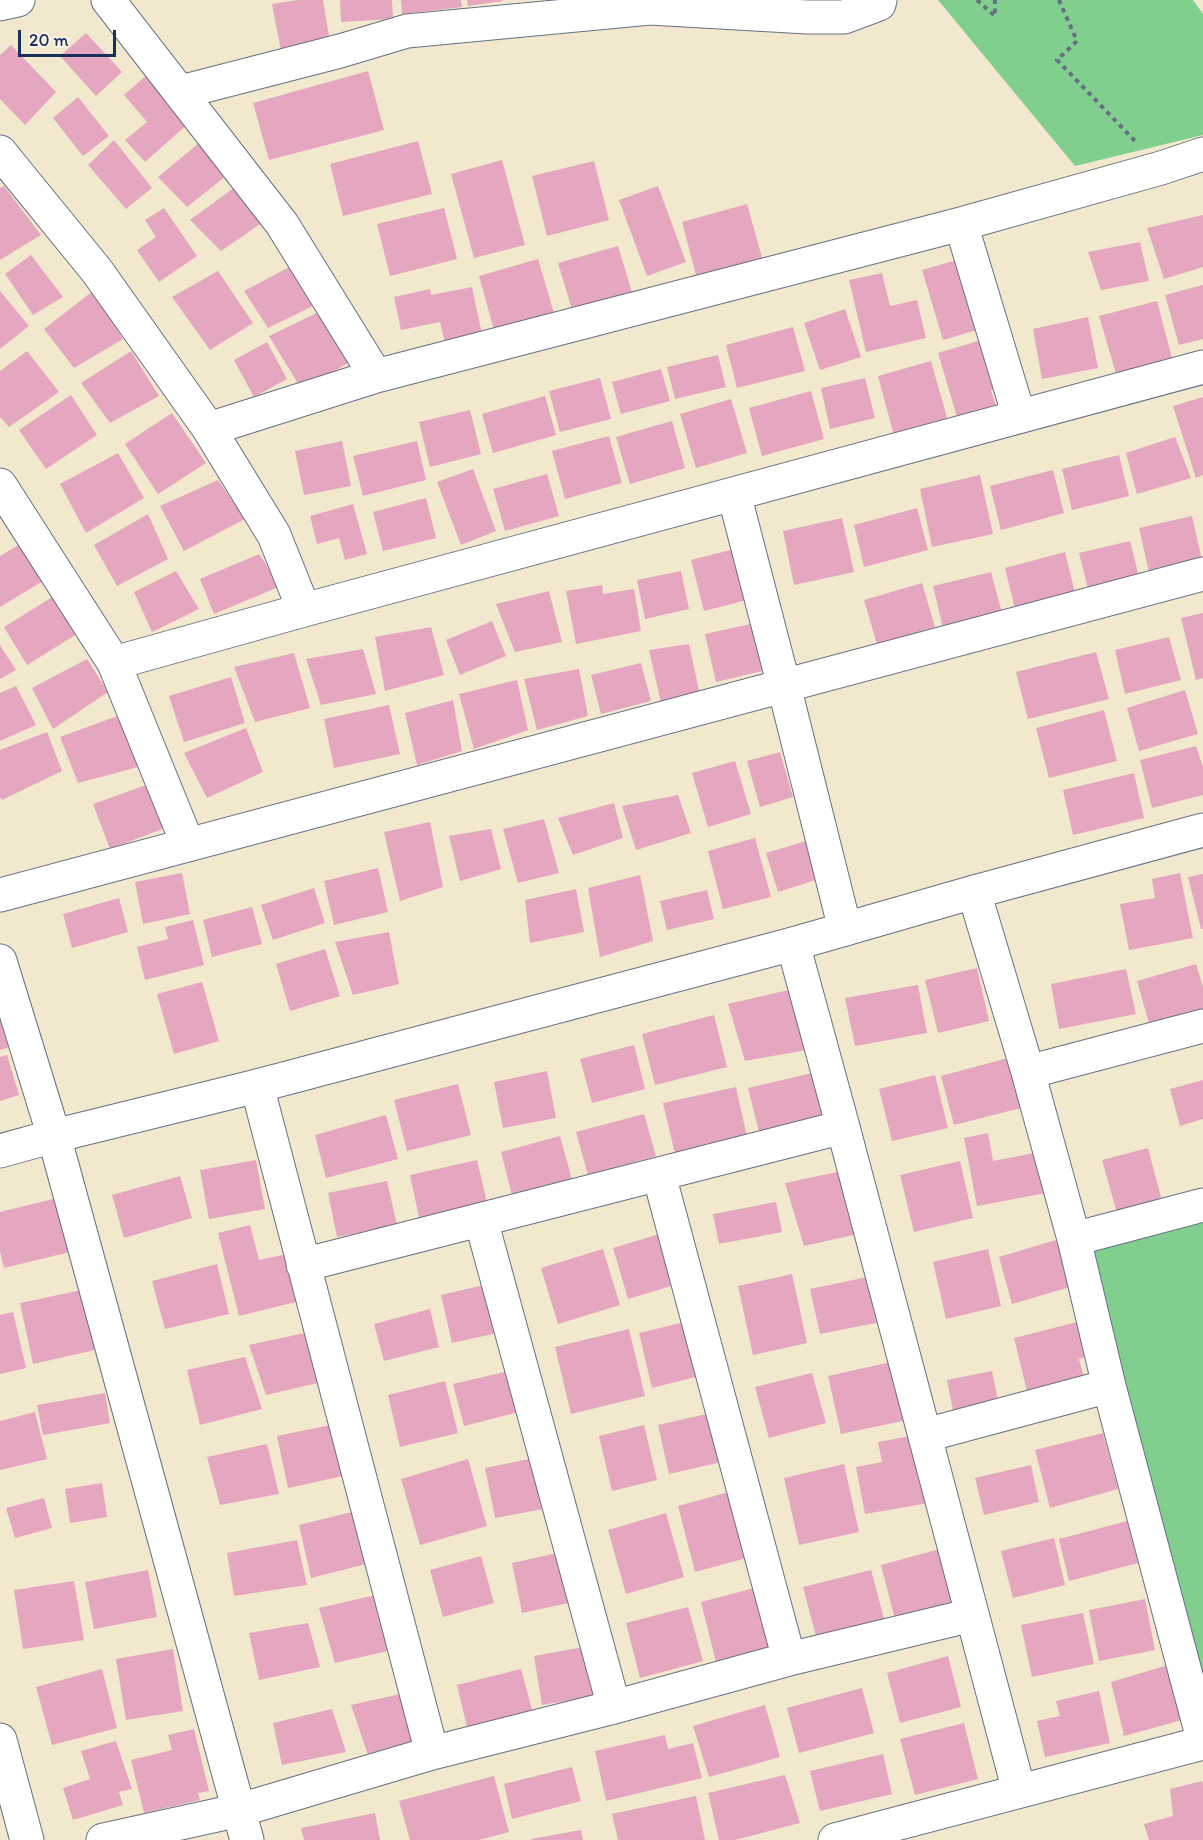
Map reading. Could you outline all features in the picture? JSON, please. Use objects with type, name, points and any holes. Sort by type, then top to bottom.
[{"type":"street","points":[[0,4],[18,0]]},
{"type":"street","points":[[108,0],[282,224],[376,376]]},
{"type":"street","points":[[181,92],[340,51],[407,31],[650,8],[844,17],[879,4],[880,0]]},
{"type":"street","points":[[0,152],[97,271],[209,429],[274,535],[304,609]]},
{"type":"street","points":[[209,429],[376,376],[961,224],[1203,154]]},
{"type":"street","points":[[961,224],[1019,416]]},
{"type":"street","points":[[114,663],[304,609],[1203,367]]},
{"type":"street","points":[[0,485],[114,663],[188,844]]},
{"type":"street","points":[[734,494],[845,929]]},
{"type":"street","points":[[0,895],[1203,574]]},
{"type":"street","points":[[0,1151],[257,1086],[793,944],[1203,830]]},
{"type":"street","points":[[835,1840],[1203,1741],[1109,1386],[1074,1239],[1028,1072],[974,892]]},
{"type":"street","points":[[793,944],[926,1435],[1019,1791]]},
{"type":"street","points":[[0,961],[54,1136],[244,1825]]},
{"type":"street","points":[[1028,1072],[1203,1026]]},
{"type":"street","points":[[257,1086],[432,1753]]},
{"type":"street","points":[[303,1266],[843,1127]]},
{"type":"street","points":[[659,1175],[789,1659]]},
{"type":"street","points":[[1074,1239],[1203,1205]]},
{"type":"street","points":[[481,1220],[614,1707]]},
{"type":"street","points":[[926,1435],[1109,1386]]},
{"type":"street","points":[[103,1840],[244,1825],[432,1753],[614,1707],[789,1659],[972,1615]]},
{"type":"street","points":[[0,1740],[27,1840]]},
{"type":"path","points":[[977,0],[995,16],[995,0]]},
{"type":"path","points":[[1059,0],[1077,41],[1058,60],[1161,168]]},
{"type":"green space","points":[[938,0],[1193,0],[1203,14],[1203,135],[1075,166]]},
{"type":"green space","points":[[1203,1207],[1203,1739],[1074,1239]]},
{"type":"building","points":[[297,0],[323,0],[330,42],[281,51],[272,4]]},
{"type":"building","points":[[340,0],[392,0],[393,19],[341,22]]},
{"type":"building","points":[[401,0],[461,0],[462,7],[402,14]]},
{"type":"building","points":[[467,0],[502,0],[503,1],[468,6]]},
{"type":"building","points":[[86,33],[122,72],[96,96],[60,56]]},
{"type":"building","points":[[11,45],[56,92],[25,125],[0,99],[0,55]]},
{"type":"building","points":[[368,71],[384,130],[269,160],[253,103]]},
{"type":"building","points":[[147,75],[189,123],[145,162],[125,140],[147,122],[124,95]]},
{"type":"building","points":[[78,97],[109,136],[83,156],[53,118]]},
{"type":"building","points":[[114,140],[152,188],[126,209],[88,165]]},
{"type":"building","points":[[418,141],[432,194],[343,216],[330,164]]},
{"type":"building","points":[[199,143],[226,176],[187,207],[158,177]]},
{"type":"building","points":[[502,160],[525,245],[474,258],[451,174]]},
{"type":"building","points":[[594,161],[609,220],[547,236],[532,176]]},
{"type":"building","points":[[239,184],[263,222],[221,251],[190,220]]},
{"type":"building","points":[[4,186],[41,235],[0,260],[0,188]]},
{"type":"building","points":[[658,186],[686,262],[647,276],[619,200]]},
{"type":"building","points":[[747,204],[763,261],[697,279],[682,222]]},
{"type":"building","points":[[164,208],[197,256],[159,282],[137,250],[156,237],[145,220]]},
{"type":"building","points":[[444,208],[457,259],[390,276],[377,224]]},
{"type":"building","points":[[1203,215],[1203,267],[1164,279],[1147,228]]},
{"type":"building","points":[[1140,242],[1149,281],[1101,290],[1088,252]]},
{"type":"building","points":[[618,246],[634,299],[574,316],[558,263]]},
{"type":"building","points":[[31,255],[63,297],[33,315],[5,274]]},
{"type":"building","points":[[964,258],[984,328],[943,340],[922,270]]},
{"type":"building","points":[[538,259],[556,320],[496,337],[479,276]]},
{"type":"building","points":[[295,264],[317,304],[268,328],[244,291]]},
{"type":"building","points":[[218,271],[253,323],[210,350],[172,297]]},
{"type":"building","points":[[882,273],[890,306],[917,300],[926,338],[866,352],[849,280]]},
{"type":"building","points":[[1203,285],[1203,339],[1179,345],[1165,295]]},
{"type":"building","points":[[472,287],[483,339],[446,347],[440,322],[401,330],[394,297],[430,289],[431,295]]},
{"type":"building","points":[[0,291],[29,326],[0,349]]},
{"type":"building","points":[[93,291],[123,339],[74,368],[44,329]]},
{"type":"building","points":[[1157,301],[1173,362],[1117,377],[1099,316]]},
{"type":"building","points":[[845,309],[861,357],[820,370],[804,323]]},
{"type":"building","points":[[323,310],[353,360],[302,390],[269,336]]},
{"type":"building","points":[[1088,317],[1098,368],[1042,379],[1033,329]]},
{"type":"building","points":[[793,327],[805,371],[737,388],[726,345]]},
{"type":"building","points":[[988,338],[1003,386],[991,390],[996,406],[957,417],[938,353]]},
{"type":"building","points":[[267,342],[287,379],[254,397],[234,360]]},
{"type":"building","points":[[27,351],[59,392],[9,427],[0,417],[0,371]]},
{"type":"building","points":[[131,351],[159,396],[110,423],[81,383]]},
{"type":"building","points":[[718,355],[726,387],[675,399],[667,367]]},
{"type":"building","points":[[931,361],[948,421],[894,436],[878,376]]},
{"type":"building","points":[[661,369],[670,401],[621,414],[612,382]]},
{"type":"building","points":[[600,378],[611,419],[560,432],[549,391]]},
{"type":"building","points":[[865,378],[875,418],[830,429],[821,388]]},
{"type":"building","points":[[811,391],[824,439],[762,456],[749,408]]},
{"type":"building","points":[[71,395],[97,435],[46,469],[19,430]]},
{"type":"building","points":[[545,396],[556,435],[493,453],[482,414]]},
{"type":"building","points":[[1203,397],[1203,475],[1196,478],[1173,406]]},
{"type":"building","points":[[731,399],[747,453],[696,468],[680,414]]},
{"type":"building","points":[[470,410],[481,454],[430,467],[419,422]]},
{"type":"building","points":[[172,413],[206,463],[158,494],[125,444]]},
{"type":"building","points":[[672,421],[685,468],[630,484],[616,437]]},
{"type":"building","points":[[609,436],[622,483],[565,499],[552,451]]},
{"type":"building","points":[[1175,437],[1191,478],[1137,494],[1126,453]]},
{"type":"building","points":[[342,441],[351,486],[304,495],[295,451]]},
{"type":"building","points":[[417,441],[426,480],[363,496],[353,456]]},
{"type":"building","points":[[118,453],[144,498],[86,533],[60,484]]},
{"type":"building","points":[[1119,455],[1129,496],[1072,510],[1062,469]]},
{"type":"building","points":[[473,469],[496,531],[461,545],[437,482]]},
{"type":"building","points":[[1053,470],[1064,513],[1001,530],[990,486]]},
{"type":"building","points":[[547,474],[559,516],[505,531],[493,489]]},
{"type":"building","points":[[980,475],[993,534],[932,547],[920,489]]},
{"type":"building","points":[[218,480],[245,519],[184,551],[160,506]]},
{"type":"building","points":[[426,498],[436,538],[383,551],[373,512]]},
{"type":"building","points":[[353,504],[367,554],[345,560],[339,538],[317,544],[310,516]]},
{"type":"building","points":[[917,508],[928,550],[864,567],[854,525]]},
{"type":"building","points":[[148,514],[168,559],[117,586],[94,545]]},
{"type":"building","points":[[1192,516],[1202,560],[1149,572],[1139,528]]},
{"type":"building","points":[[842,518],[854,572],[794,585],[783,531]]},
{"type":"building","points":[[1130,541],[1140,581],[1089,593],[1079,553]]},
{"type":"building","points":[[20,544],[43,581],[0,607],[0,556]]},
{"type":"building","points":[[742,547],[755,598],[704,611],[691,560]]},
{"type":"building","points":[[1065,552],[1075,593],[1015,609],[1005,568]]},
{"type":"building","points":[[259,554],[281,586],[214,614],[200,579]]},
{"type":"building","points":[[176,571],[199,609],[152,632],[134,592]]},
{"type":"building","points":[[681,571],[689,609],[645,619],[637,580]]},
{"type":"building","points":[[991,572],[1002,613],[943,628],[933,586]]},
{"type":"building","points":[[922,583],[935,627],[877,644],[864,600]]},
{"type":"building","points":[[602,585],[603,594],[634,589],[641,631],[576,644],[566,591]]},
{"type":"building","points":[[549,591],[562,642],[515,652],[496,604]]},
{"type":"building","points":[[54,596],[77,634],[27,665],[4,627]]},
{"type":"building","points":[[1203,613],[1203,678],[1196,680],[1181,618]]},
{"type":"building","points":[[492,621],[506,656],[460,675],[446,640]]},
{"type":"building","points":[[760,622],[771,669],[716,682],[705,634]]},
{"type":"building","points":[[431,627],[444,675],[385,691],[375,637]]},
{"type":"building","points":[[1169,637],[1181,680],[1125,694],[1115,650]]},
{"type":"building","points":[[689,644],[700,695],[661,703],[649,650]]},
{"type":"building","points":[[0,645],[16,670],[0,679]]},
{"type":"building","points":[[363,649],[376,694],[321,705],[306,659]]},
{"type":"building","points":[[1096,652],[1109,699],[1028,719],[1016,672]]},
{"type":"building","points":[[294,653],[310,708],[255,722],[234,667]]},
{"type":"building","points":[[87,659],[108,692],[53,729],[32,688]]},
{"type":"building","points":[[641,663],[651,701],[601,714],[591,675]]},
{"type":"building","points":[[579,669],[588,716],[537,730],[524,679]]},
{"type":"building","points":[[231,677],[245,723],[184,742],[169,696]]},
{"type":"building","points":[[517,680],[528,730],[474,749],[459,694]]},
{"type":"building","points":[[16,686],[36,725],[0,741],[0,693]]},
{"type":"building","points":[[1185,690],[1198,734],[1139,751],[1127,708]]},
{"type":"building","points":[[453,700],[462,751],[417,765],[405,713]]},
{"type":"building","points":[[389,705],[400,754],[334,768],[324,719]]},
{"type":"building","points":[[1104,710],[1117,761],[1049,778],[1036,728]]},
{"type":"building","points":[[120,715],[142,766],[78,783],[60,737]]},
{"type":"building","points":[[246,728],[263,772],[207,798],[184,753]]},
{"type":"building","points":[[47,732],[62,771],[2,800],[0,797],[0,750]]},
{"type":"building","points":[[1196,746],[1203,767],[1203,795],[1152,808],[1140,760]]},
{"type":"building","points":[[780,752],[793,797],[760,807],[747,761]]},
{"type":"building","points":[[735,761],[751,814],[708,827],[692,773]]},
{"type":"building","points":[[1134,773],[1144,818],[1073,835],[1063,790]]},
{"type":"building","points":[[149,784],[165,828],[110,849],[93,804]]},
{"type":"building","points":[[678,795],[691,833],[636,850],[622,806]]},
{"type":"building","points":[[614,803],[623,838],[573,855],[558,818]]},
{"type":"building","points":[[544,819],[559,873],[518,883],[503,829]]},
{"type":"building","points":[[430,822],[443,887],[400,901],[384,832]]},
{"type":"building","points":[[491,829],[501,869],[460,881],[449,836]]},
{"type":"building","points":[[755,838],[771,897],[723,909],[708,851]]},
{"type":"building","points":[[813,839],[825,877],[778,892],[766,853]]},
{"type":"building","points":[[378,868],[388,912],[334,925],[324,881]]},
{"type":"building","points":[[182,873],[190,914],[143,924],[135,882]]},
{"type":"building","points":[[1180,873],[1193,938],[1129,950],[1120,904],[1155,898],[1152,879]]},
{"type":"building","points":[[1203,874],[1203,929],[1201,929],[1188,877]]},
{"type":"building","points":[[640,875],[653,941],[600,957],[588,888]]},
{"type":"building","points":[[314,888],[325,923],[273,940],[261,905]]},
{"type":"building","points":[[576,889],[584,932],[530,943],[525,900]]},
{"type":"building","points":[[707,890],[714,919],[667,930],[660,901]]},
{"type":"building","points":[[119,898],[128,932],[72,948],[63,914]]},
{"type":"building","points":[[252,907],[262,944],[212,957],[203,920]]},
{"type":"building","points":[[193,920],[204,965],[145,980],[137,947],[168,939],[165,927]]},
{"type":"building","points":[[389,932],[399,984],[353,995],[335,942]]},
{"type":"building","points":[[325,949],[340,996],[290,1011],[276,964]]},
{"type":"building","points":[[1196,964],[1203,987],[1203,1012],[1150,1027],[1137,981]]},
{"type":"building","points":[[977,968],[989,1021],[938,1033],[925,980]]},
{"type":"building","points":[[1126,969],[1136,1014],[1059,1029],[1051,984]]},
{"type":"building","points":[[202,982],[219,1041],[174,1054],[157,994]]},
{"type":"building","points":[[918,985],[927,1033],[855,1046],[845,998]]},
{"type":"building","points":[[797,988],[812,1049],[745,1061],[728,1004]]},
{"type":"building","points":[[714,1015],[727,1067],[655,1085],[642,1034]]},
{"type":"building","points":[[0,1019],[10,1047],[0,1050]]},
{"type":"building","points":[[634,1045],[645,1089],[592,1103],[580,1059]]},
{"type":"building","points":[[7,1055],[19,1095],[0,1101],[0,1057]]},
{"type":"building","points":[[1008,1058],[1021,1108],[954,1125],[941,1076]]},
{"type":"building","points":[[547,1071],[556,1118],[503,1128],[494,1082]]},
{"type":"building","points":[[821,1071],[832,1114],[759,1132],[748,1088]]},
{"type":"building","points":[[935,1075],[948,1128],[892,1141],[879,1089]]},
{"type":"building","points":[[1203,1080],[1203,1119],[1180,1126],[1170,1089]]},
{"type":"building","points":[[458,1084],[471,1135],[407,1151],[394,1100]]},
{"type":"building","points":[[736,1087],[747,1137],[675,1154],[663,1103]]},
{"type":"building","points":[[644,1114],[656,1156],[588,1175],[576,1132]]},
{"type":"building","points":[[386,1115],[398,1159],[326,1178],[315,1135]]},
{"type":"building","points":[[988,1133],[993,1161],[1039,1152],[1046,1193],[977,1206],[964,1138]]},
{"type":"building","points":[[560,1136],[574,1187],[514,1203],[501,1152]]},
{"type":"building","points":[[1148,1148],[1162,1201],[1117,1213],[1102,1160]]},
{"type":"building","points":[[256,1160],[265,1209],[209,1219],[200,1170]]},
{"type":"building","points":[[477,1160],[488,1207],[420,1222],[410,1175]]},
{"type":"building","points":[[960,1161],[973,1218],[914,1232],[900,1175]]},
{"type":"building","points":[[842,1171],[858,1234],[804,1246],[785,1183]]},
{"type":"building","points":[[180,1176],[192,1218],[124,1238],[112,1195]]},
{"type":"building","points":[[387,1181],[397,1225],[337,1237],[328,1193]]},
{"type":"building","points":[[57,1198],[70,1252],[4,1268],[0,1251],[0,1212]]},
{"type":"building","points":[[776,1202],[782,1232],[719,1244],[713,1214]]},
{"type":"building","points":[[250,1225],[259,1260],[287,1254],[300,1301],[239,1316],[218,1233]]},
{"type":"building","points":[[663,1233],[678,1284],[628,1299],[613,1248]]},
{"type":"building","points":[[1056,1240],[1070,1287],[1012,1304],[999,1257]]},
{"type":"building","points":[[603,1249],[620,1305],[558,1324],[541,1268]]},
{"type":"building","points":[[988,1249],[1001,1306],[946,1319],[933,1262]]},
{"type":"building","points":[[217,1264],[229,1314],[165,1329],[152,1281]]},
{"type":"building","points":[[792,1274],[807,1343],[753,1355],[738,1286]]},
{"type":"building","points":[[877,1275],[886,1321],[820,1334],[810,1289]]},
{"type":"building","points":[[492,1283],[502,1332],[452,1343],[441,1295]]},
{"type":"building","points":[[82,1290],[95,1350],[33,1364],[20,1303]]},
{"type":"building","points":[[430,1309],[439,1347],[384,1361],[374,1324]]},
{"type":"building","points":[[13,1312],[26,1368],[0,1374],[0,1315]]},
{"type":"building","points":[[693,1320],[707,1374],[652,1388],[639,1333]]},
{"type":"building","points":[[1085,1320],[1095,1354],[1079,1359],[1086,1385],[1029,1399],[1014,1338]]},
{"type":"building","points":[[629,1329],[645,1396],[571,1414],[555,1347]]},
{"type":"building","points":[[309,1332],[322,1382],[266,1395],[249,1345]]},
{"type":"building","points":[[245,1357],[262,1409],[200,1425],[187,1370]]},
{"type":"building","points":[[900,1360],[912,1419],[841,1434],[828,1376]]},
{"type":"building","points":[[513,1370],[523,1411],[464,1426],[453,1384]]},
{"type":"building","points":[[992,1371],[999,1406],[954,1416],[947,1380]]},
{"type":"building","points":[[812,1373],[826,1423],[769,1438],[755,1387]]},
{"type":"building","points":[[445,1381],[458,1433],[400,1447],[388,1395]]},
{"type":"building","points":[[105,1393],[110,1423],[43,1435],[37,1405]]},
{"type":"building","points":[[35,1412],[47,1459],[0,1470],[0,1421]]},
{"type":"building","points":[[715,1412],[726,1461],[669,1474],[658,1425]]},
{"type":"building","points":[[340,1423],[352,1474],[288,1488],[277,1436]]},
{"type":"building","points":[[644,1425],[657,1480],[612,1491],[599,1436]]},
{"type":"building","points":[[1103,1433],[1118,1489],[1050,1508],[1035,1450]]},
{"type":"building","points":[[916,1435],[929,1503],[865,1514],[856,1467],[882,1462],[878,1442]]},
{"type":"building","points":[[267,1444],[279,1494],[220,1505],[207,1457]]},
{"type":"building","points":[[539,1457],[549,1508],[495,1518],[485,1468]]},
{"type":"building","points":[[468,1459],[487,1526],[420,1545],[401,1479]]},
{"type":"building","points":[[844,1464],[859,1532],[799,1545],[784,1478]]},
{"type":"building","points":[[1031,1465],[1039,1502],[984,1515],[975,1478]]},
{"type":"building","points":[[102,1483],[107,1517],[70,1523],[65,1489]]},
{"type":"building","points":[[736,1490],[754,1556],[695,1572],[678,1506]]},
{"type":"building","points":[[44,1498],[52,1528],[15,1538],[6,1508]]},
{"type":"building","points":[[352,1512],[366,1564],[311,1578],[299,1525]]},
{"type":"building","points":[[666,1513],[684,1577],[626,1594],[608,1530]]},
{"type":"building","points":[[1127,1521],[1138,1563],[1069,1581],[1059,1539]]},
{"type":"building","points":[[1054,1538],[1065,1585],[1013,1598],[1001,1551]]},
{"type":"building","points":[[297,1540],[307,1585],[234,1596],[227,1553]]},
{"type":"building","points":[[940,1549],[955,1607],[896,1623],[881,1565]]},
{"type":"building","points":[[562,1552],[573,1602],[522,1613],[512,1563]]},
{"type":"building","points":[[481,1556],[494,1603],[443,1617],[430,1570]]},
{"type":"building","points":[[148,1570],[157,1617],[94,1629],[85,1582]]},
{"type":"building","points":[[871,1570],[885,1622],[817,1640],[803,1587]]},
{"type":"building","points":[[74,1581],[84,1640],[23,1649],[14,1590]]},
{"type":"building","points":[[758,1587],[775,1652],[717,1666],[701,1602]]},
{"type":"building","points":[[380,1594],[392,1650],[335,1663],[319,1608]]},
{"type":"building","points":[[1145,1599],[1155,1650],[1099,1661],[1089,1610]]},
{"type":"building","points":[[688,1607],[703,1661],[640,1678],[626,1623]]},
{"type":"building","points":[[1083,1613],[1094,1664],[1032,1677],[1021,1625]]},
{"type":"building","points":[[308,1623],[320,1667],[259,1680],[249,1633]]},
{"type":"building","points":[[589,1646],[597,1696],[542,1705],[534,1656]]},
{"type":"building","points":[[173,1649],[183,1711],[126,1720],[116,1659]]},
{"type":"building","points":[[948,1656],[961,1707],[900,1723],[887,1673]]},
{"type":"building","points":[[1168,1665],[1182,1720],[1124,1736],[1111,1682]]},
{"type":"building","points":[[102,1669],[117,1728],[52,1745],[36,1687]]},
{"type":"building","points":[[521,1669],[532,1710],[467,1727],[457,1685]]},
{"type":"building","points":[[862,1688],[874,1733],[799,1753],[787,1708]]},
{"type":"building","points":[[1099,1691],[1110,1743],[1045,1757],[1037,1721],[1060,1716],[1056,1701]]},
{"type":"building","points":[[409,1692],[423,1743],[368,1755],[351,1705]]},
{"type":"building","points":[[765,1705],[780,1757],[709,1777],[693,1726]]},
{"type":"building","points":[[332,1709],[346,1752],[282,1765],[273,1723]]},
{"type":"building","points":[[964,1723],[978,1779],[915,1795],[900,1739]]},
{"type":"building","points":[[194,1729],[209,1791],[198,1793],[200,1800],[144,1813],[131,1760],[172,1750],[168,1735]]},
{"type":"building","points":[[665,1735],[668,1749],[693,1743],[702,1778],[606,1801],[595,1751]]},
{"type":"building","points":[[116,1741],[132,1789],[119,1792],[123,1805],[73,1820],[63,1788],[90,1779],[81,1751]]},
{"type":"building","points":[[883,1754],[892,1794],[820,1811],[810,1771]]},
{"type":"building","points":[[572,1767],[581,1801],[512,1819],[504,1784]]},
{"type":"building","points":[[785,1775],[800,1823],[735,1840],[719,1840],[708,1793]]},
{"type":"building","points":[[494,1776],[509,1832],[479,1840],[410,1840],[399,1801]]},
{"type":"building","points":[[1202,1781],[1203,1840],[1149,1840],[1144,1824],[1173,1816],[1170,1789]]},
{"type":"building","points":[[696,1796],[705,1840],[618,1840],[612,1814]]},
{"type":"building","points":[[375,1813],[380,1840],[304,1840],[301,1828]]},
{"type":"building","points":[[581,1830],[583,1840],[531,1840],[531,1839]]}]
